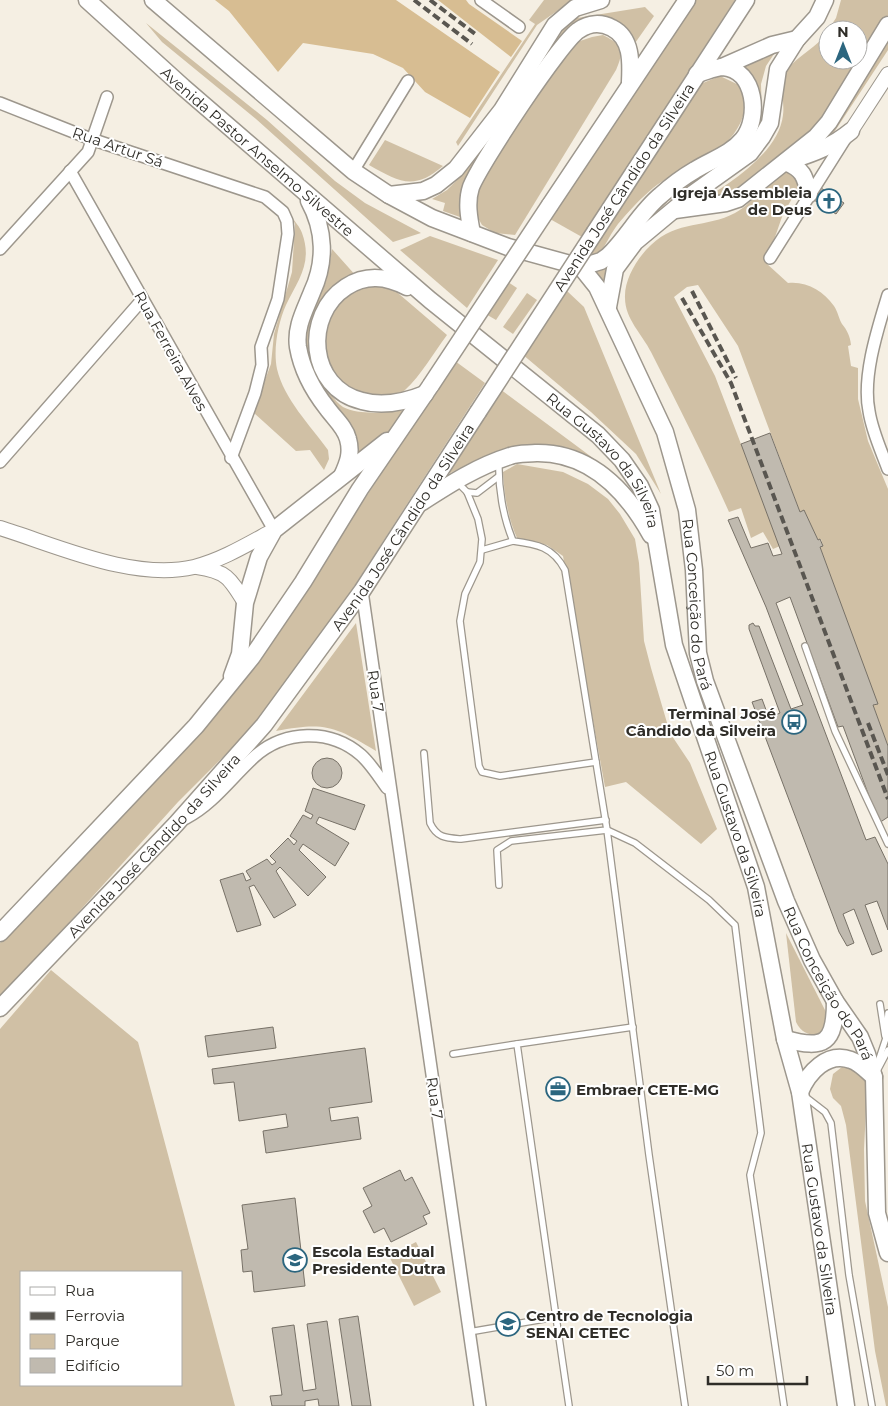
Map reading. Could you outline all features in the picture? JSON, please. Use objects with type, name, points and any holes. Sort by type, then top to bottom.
[{"type":"main road","name":"Avenida Pastor Anselmo Silvestre","points":[[87,0],[430,300]]},
{"type":"main road","points":[[153,0],[352,171],[389,195],[432,218],[508,247],[581,267],[601,261],[608,256],[650,204],[694,170],[728,152],[744,138],[750,123],[753,93],[736,71],[722,67]]},
{"type":"main road","points":[[389,195],[423,191],[436,185],[456,169],[502,110],[555,25],[565,14],[575,8],[601,0]]},
{"type":"main road","points":[[0,933],[196,726],[252,658],[303,582],[360,489],[428,390],[630,82],[687,0]]},
{"type":"main road","name":"Avenida José Cândido da Silveira","points":[[0,1008],[176,824],[264,725],[362,591],[746,0]]},
{"type":"main road","points":[[608,307],[615,269],[635,242],[671,211],[750,153],[762,138],[770,124],[778,68],[797,39],[817,17],[825,0]]},
{"type":"main road","points":[[472,233],[468,203],[471,188],[512,120],[570,37],[587,25],[598,24],[617,31],[624,39],[629,51],[630,82]]},
{"type":"main road","points":[[671,211],[738,199],[772,170],[786,162],[816,137],[829,122],[888,25]]},
{"type":"main road","points":[[697,74],[722,67],[772,45],[797,39]]},
{"type":"main road","points":[[786,162],[818,152],[840,140],[851,131]]},
{"type":"main road","points":[[786,162],[798,167],[806,180],[809,194]]},
{"type":"main road","points":[[302,190],[318,219],[322,260],[318,280],[302,316],[298,342],[300,362],[306,375],[348,438],[349,460],[342,476]]},
{"type":"main road","name":"Rua Conceição do Pará","points":[[581,267],[597,287],[608,307],[665,432],[687,510],[694,570],[698,653],[705,681],[786,901],[812,960],[835,1001],[860,1037],[874,1077],[882,1213],[888,1253]]},
{"type":"main road","points":[[428,390],[408,400],[376,403],[361,401],[346,394],[334,384],[324,370],[318,352],[317,336],[319,321],[328,303],[338,292],[359,280],[377,277],[393,280],[430,300]]},
{"type":"main road","name":"Rua Gustavo da Silveira","points":[[430,300],[598,435],[622,460],[640,486],[651,510],[674,645],[756,887],[785,1039],[800,1092],[846,1406]]},
{"type":"main road","points":[[229,687],[240,654],[245,603],[259,557],[274,530],[401,430]]},
{"type":"main road","points":[[416,506],[455,480],[499,460],[512,455],[544,453],[580,461],[593,468],[630,500],[658,547]]},
{"type":"main road","points":[[785,1039],[808,1046],[822,1042],[832,1031],[835,1001]]},
{"type":"main road","points":[[800,1092],[806,1078],[828,1060],[851,1060],[874,1077]]},
{"type":"street","points":[[481,0],[519,27]]},
{"type":"street","points":[[770,258],[809,194],[888,74]]},
{"type":"street","points":[[352,171],[408,81]]},
{"type":"street","points":[[0,249],[88,152],[107,97]]},
{"type":"street","name":"Rua Artur Sá","points":[[0,103],[91,139],[265,197],[275,204],[287,222],[288,234],[278,299],[261,347],[262,365],[255,393],[232,458]]},
{"type":"street","name":"Rua Ferreira Alves","points":[[70,171],[274,530]]},
{"type":"street","points":[[888,295],[882,333],[868,384],[868,410],[888,469]]},
{"type":"street","points":[[0,462],[142,300]]},
{"type":"street","points":[[0,528],[132,569],[164,571],[193,567],[222,557],[274,530]]},
{"type":"street","points":[[193,567],[218,570],[233,583],[245,603]]},
{"type":"street","name":"Rua 7","points":[[362,591],[467,1332],[480,1406]]},
{"type":"street","name":"Rua 7","points":[[176,824],[199,811],[254,757],[270,745],[286,738],[322,736],[341,742],[362,756],[389,791]]},
{"type":"street","points":[[362,756],[384,753]]},
{"type":"lane","points":[[499,460],[498,477],[513,541]]},
{"type":"lane","points":[[467,492],[477,493],[498,477]]},
{"type":"lane","points":[[455,480],[467,492],[478,519],[482,550],[480,562],[465,594],[460,621],[479,766],[482,772],[500,776],[596,762]]},
{"type":"lane","points":[[482,550],[513,541],[545,548],[558,557],[565,570],[608,830],[685,1406]]},
{"type":"lane","points":[[805,646],[835,731],[888,844]]},
{"type":"lane","points":[[424,753],[430,823],[435,833],[446,838],[461,839],[606,820]]},
{"type":"lane","points":[[499,885],[497,850],[511,842],[608,830],[635,842],[709,900],[735,925],[761,1133],[750,1175],[784,1406]]},
{"type":"lane","points":[[880,1004],[887,1035]]},
{"type":"lane","points":[[874,1077],[880,1051],[887,1035],[888,1013]]},
{"type":"lane","points":[[453,1054],[633,1027]]},
{"type":"lane","points":[[517,1044],[569,1406]]},
{"type":"lane","points":[[874,1077],[888,1050]]},
{"type":"lane","points":[[800,1092],[825,1112],[831,1123],[849,1275],[872,1406]]},
{"type":"lane","points":[[467,1332],[556,1317]]},
{"type":"green space","points":[[544,0],[573,0],[537,25],[458,146],[456,142],[535,24],[529,20]]},
{"type":"green space","points":[[695,0],[735,0],[582,237],[550,219]]},
{"type":"green space","points":[[841,0],[888,0],[888,15],[868,47],[868,20],[835,20]]},
{"type":"green space","points":[[645,7],[654,16],[633,46],[581,21],[462,191],[460,217],[443,211],[445,203],[432,199],[447,190],[463,174],[565,27],[577,18]]},
{"type":"green space","points":[[146,23],[267,120],[335,181],[365,203],[421,233],[393,242],[256,119],[162,42]]},
{"type":"green space","points":[[603,35],[620,48],[621,52],[616,70],[515,235],[495,233],[482,225],[474,211],[477,186],[524,111],[574,43]]},
{"type":"green space","points":[[888,39],[888,50],[831,137],[820,147]]},
{"type":"green space","points":[[818,43],[818,70],[854,70],[815,129],[791,151],[778,156],[766,165],[738,192],[695,204],[749,168],[772,143],[783,115],[782,87],[784,75],[796,60]]},
{"type":"green space","points":[[776,51],[766,66],[761,84],[762,117],[757,130],[702,180],[668,201],[645,225],[618,260],[602,285],[593,273],[666,197],[755,129],[738,68]]},
{"type":"green space","points":[[720,76],[741,86],[743,92],[745,108],[737,129],[720,148],[663,181],[648,192],[618,224],[602,250],[583,263],[698,85]]},
{"type":"green space","points":[[385,140],[443,166],[433,174],[415,181],[406,181],[389,176],[369,165]]},
{"type":"green space","points":[[788,170],[795,176],[800,185],[783,214],[766,263],[788,283],[808,285],[814,288],[825,296],[835,308],[850,339],[851,345],[848,346],[851,366],[858,368],[858,399],[868,441],[888,489],[888,746],[873,705],[877,704],[820,547],[823,546],[821,539],[818,540],[804,511],[800,512],[738,346],[698,285],[687,287],[674,297],[715,376],[780,546],[773,549],[763,532],[751,538],[741,508],[729,512],[651,352],[631,320],[626,306],[625,291],[629,276],[641,256],[651,245],[671,232],[714,221],[735,213],[773,179]]},
{"type":"green space","points":[[292,217],[302,233],[306,253],[303,271],[286,305],[277,336],[277,369],[280,380],[291,401],[328,450],[329,459],[324,470],[310,450],[296,451],[253,412],[271,364],[274,334],[292,272],[295,224]]},
{"type":"green space","points":[[430,236],[498,260],[467,308],[400,250]]},
{"type":"green space","points":[[332,249],[357,277],[328,297],[312,317],[310,329],[311,342],[315,358],[330,393],[343,407],[358,412],[375,413],[408,410],[383,440],[352,465],[332,408],[307,363],[302,328],[326,281]]},
{"type":"green space","points":[[505,280],[517,288],[496,320],[484,313]]},
{"type":"green space","points":[[364,284],[392,288],[447,335],[411,385],[395,396],[384,397],[358,394],[345,387],[332,371],[325,352],[325,332],[327,322],[333,310],[342,300]]},
{"type":"green space","points":[[567,291],[584,307],[661,494],[636,454],[591,412],[522,354]]},
{"type":"green space","points":[[527,293],[537,300],[513,334],[503,327]]},
{"type":"green space","points":[[455,361],[485,383],[344,602],[257,723],[178,802],[0,999],[0,943],[261,657]]},
{"type":"green space","points":[[500,389],[605,467],[567,451],[550,448],[517,449],[484,458],[439,479]]},
{"type":"green space","points":[[517,464],[563,472],[588,484],[608,499],[620,514],[635,539],[639,563],[644,641],[651,668],[670,733],[690,763],[717,829],[701,844],[626,782],[605,787],[563,556],[547,545],[517,538],[509,514],[505,497],[503,472]]},
{"type":"green space","points":[[356,623],[376,751],[350,736],[329,728],[306,727],[276,731]]},
{"type":"green space","points":[[786,933],[827,1014],[827,1023],[819,1035],[805,1032],[796,1022]]},
{"type":"green space","points":[[51,970],[138,1042],[235,1406],[0,1406],[0,1029]]},
{"type":"green space","points":[[852,1066],[863,1071],[867,1089],[864,1149],[865,1201],[888,1307],[888,1406],[886,1406],[875,1351],[846,1125],[841,1106],[833,1098],[830,1089],[833,1074],[842,1067]]},
{"type":"green space","points":[[416,1242],[441,1292],[414,1306],[389,1256]]},
{"type":"shaded area","points":[[215,0],[396,0],[500,72],[470,118],[425,92],[403,68],[373,54],[303,43],[278,72],[229,11]]},
{"type":"shaded area","points":[[438,0],[466,0],[522,41],[511,57]]},
{"type":"building","name":"Igreja Assembleia de Deus","points":[[821,188],[844,203],[836,214],[814,200]]},
{"type":"building","points":[[770,433],[800,512],[804,510],[818,540],[820,539],[823,546],[820,547],[878,704],[873,705],[888,746],[888,817],[879,823],[843,726],[838,727],[790,597],[776,603],[866,840],[875,837],[888,864],[888,930],[877,901],[865,905],[882,951],[872,955],[854,909],[843,914],[854,943],[847,946],[839,932],[752,702],[762,699],[769,718],[780,713],[749,629],[749,625],[753,623],[755,626],[759,626],[791,709],[803,705],[766,607],[728,520],[738,517],[751,548],[768,543],[773,556],[782,554],[741,444]]},
{"type":"building","points":[[327,758],[337,763],[342,773],[337,783],[327,788],[317,783],[312,773],[317,763]]},
{"type":"building","points":[[313,788],[365,805],[355,830],[319,817],[316,823],[349,843],[335,866],[303,844],[299,850],[326,877],[308,896],[280,867],[276,871],[296,905],[274,918],[254,885],[249,887],[261,925],[237,932],[220,880],[243,873],[246,881],[251,879],[246,871],[267,859],[272,865],[276,862],[270,856],[288,838],[294,845],[297,841],[290,836],[303,815],[311,819],[313,815],[305,811]]},
{"type":"building","points":[[273,1027],[276,1048],[208,1057],[205,1036]]},
{"type":"building","points":[[365,1048],[372,1102],[329,1108],[331,1121],[358,1117],[361,1139],[266,1153],[263,1131],[288,1127],[286,1114],[239,1121],[234,1082],[214,1084],[212,1069]]},
{"type":"building","points":[[400,1170],[405,1181],[412,1177],[430,1213],[423,1216],[427,1224],[391,1242],[384,1228],[374,1233],[363,1211],[372,1206],[363,1188]]},
{"type":"building","points":[[295,1198],[305,1286],[254,1292],[252,1271],[243,1272],[241,1250],[248,1249],[242,1205]]},
{"type":"building","points":[[358,1316],[371,1406],[352,1406],[339,1319]]},
{"type":"building","points":[[327,1321],[339,1406],[319,1406],[318,1399],[305,1401],[305,1406],[272,1406],[270,1396],[282,1395],[272,1328],[294,1325],[303,1391],[316,1389],[307,1324]]},
{"type":"railway","points":[[414,0],[472,44]]},
{"type":"railway","points":[[430,0],[478,36]]},
{"type":"railway","points":[[692,291],[736,378]]},
{"type":"railway","points":[[682,298],[731,383],[888,799]]},
{"type":"railway","points":[[868,723],[888,775]]},
{"type":"place","name":"Igreja Assembleia de Deus","points":[[829,201]]},
{"type":"place","name":"Terminal José Cândido da Silveira","points":[[794,722]]},
{"type":"place","name":"Embraer CETE-MG","points":[[558,1089]]},
{"type":"place","name":"Escola Estadual Presidente Dutra","points":[[295,1260]]},
{"type":"place","name":"Centro de Tecnologia SENAI CETEC","points":[[508,1324]]}]
